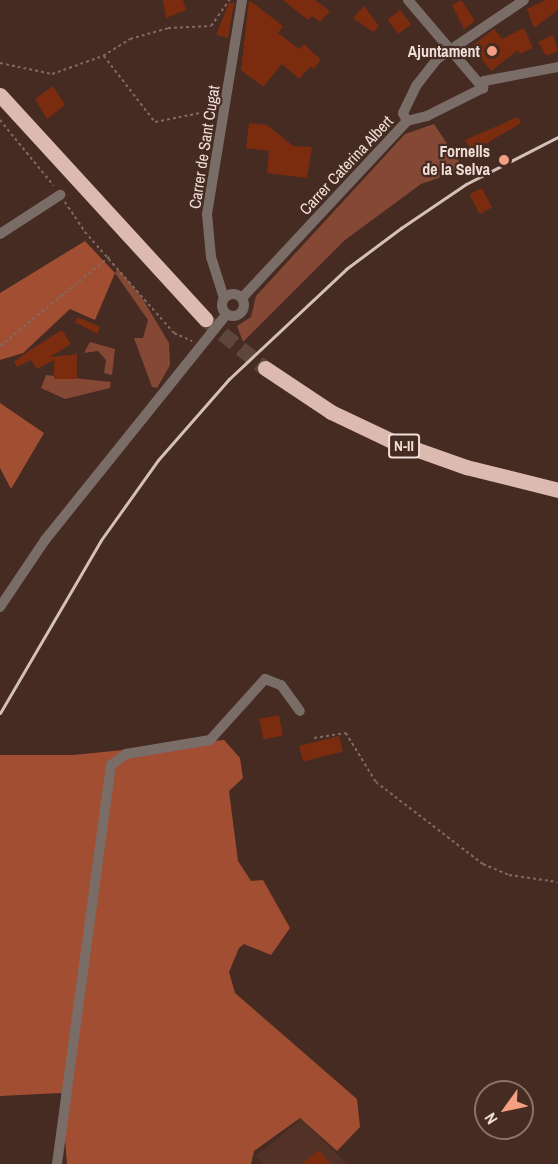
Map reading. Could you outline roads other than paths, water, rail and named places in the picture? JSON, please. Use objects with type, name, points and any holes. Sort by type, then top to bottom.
[{"type":"highway","points":[[0,95],[206,319]]},
{"type":"highway","name":"N-II","points":[[265,368],[331,412],[390,440],[466,467],[558,490]]},
{"type":"street","name":"Carrer de Sant Cugat","points":[[224,298],[207,233],[242,0]]},
{"type":"street","points":[[408,0],[483,88]]},
{"type":"street","points":[[407,121],[403,114],[416,86],[449,49],[524,0]]},
{"type":"street","name":"Carrer Caterina Albert","points":[[242,298],[407,121],[428,116],[483,88],[484,81],[558,67]]},
{"type":"street","points":[[0,234],[60,195]]},
{"type":"street","points":[[0,607],[45,540],[201,345],[227,314],[241,312],[242,298],[233,294],[224,298],[222,307],[227,314]]},
{"type":"street","points":[[57,1164],[111,765],[134,752],[210,740],[265,679],[281,685],[300,711]]},
{"type":"tunnel","points":[[205,319],[265,368]]},
{"type":"railway","points":[[0,713],[101,540],[158,460],[229,379],[346,269],[401,228],[466,184],[558,137]]},
{"type":"place","name":"Ajuntament","points":[[492,51]]},
{"type":"place","name":"Fornells de la Selva","points":[[504,160]]}]
